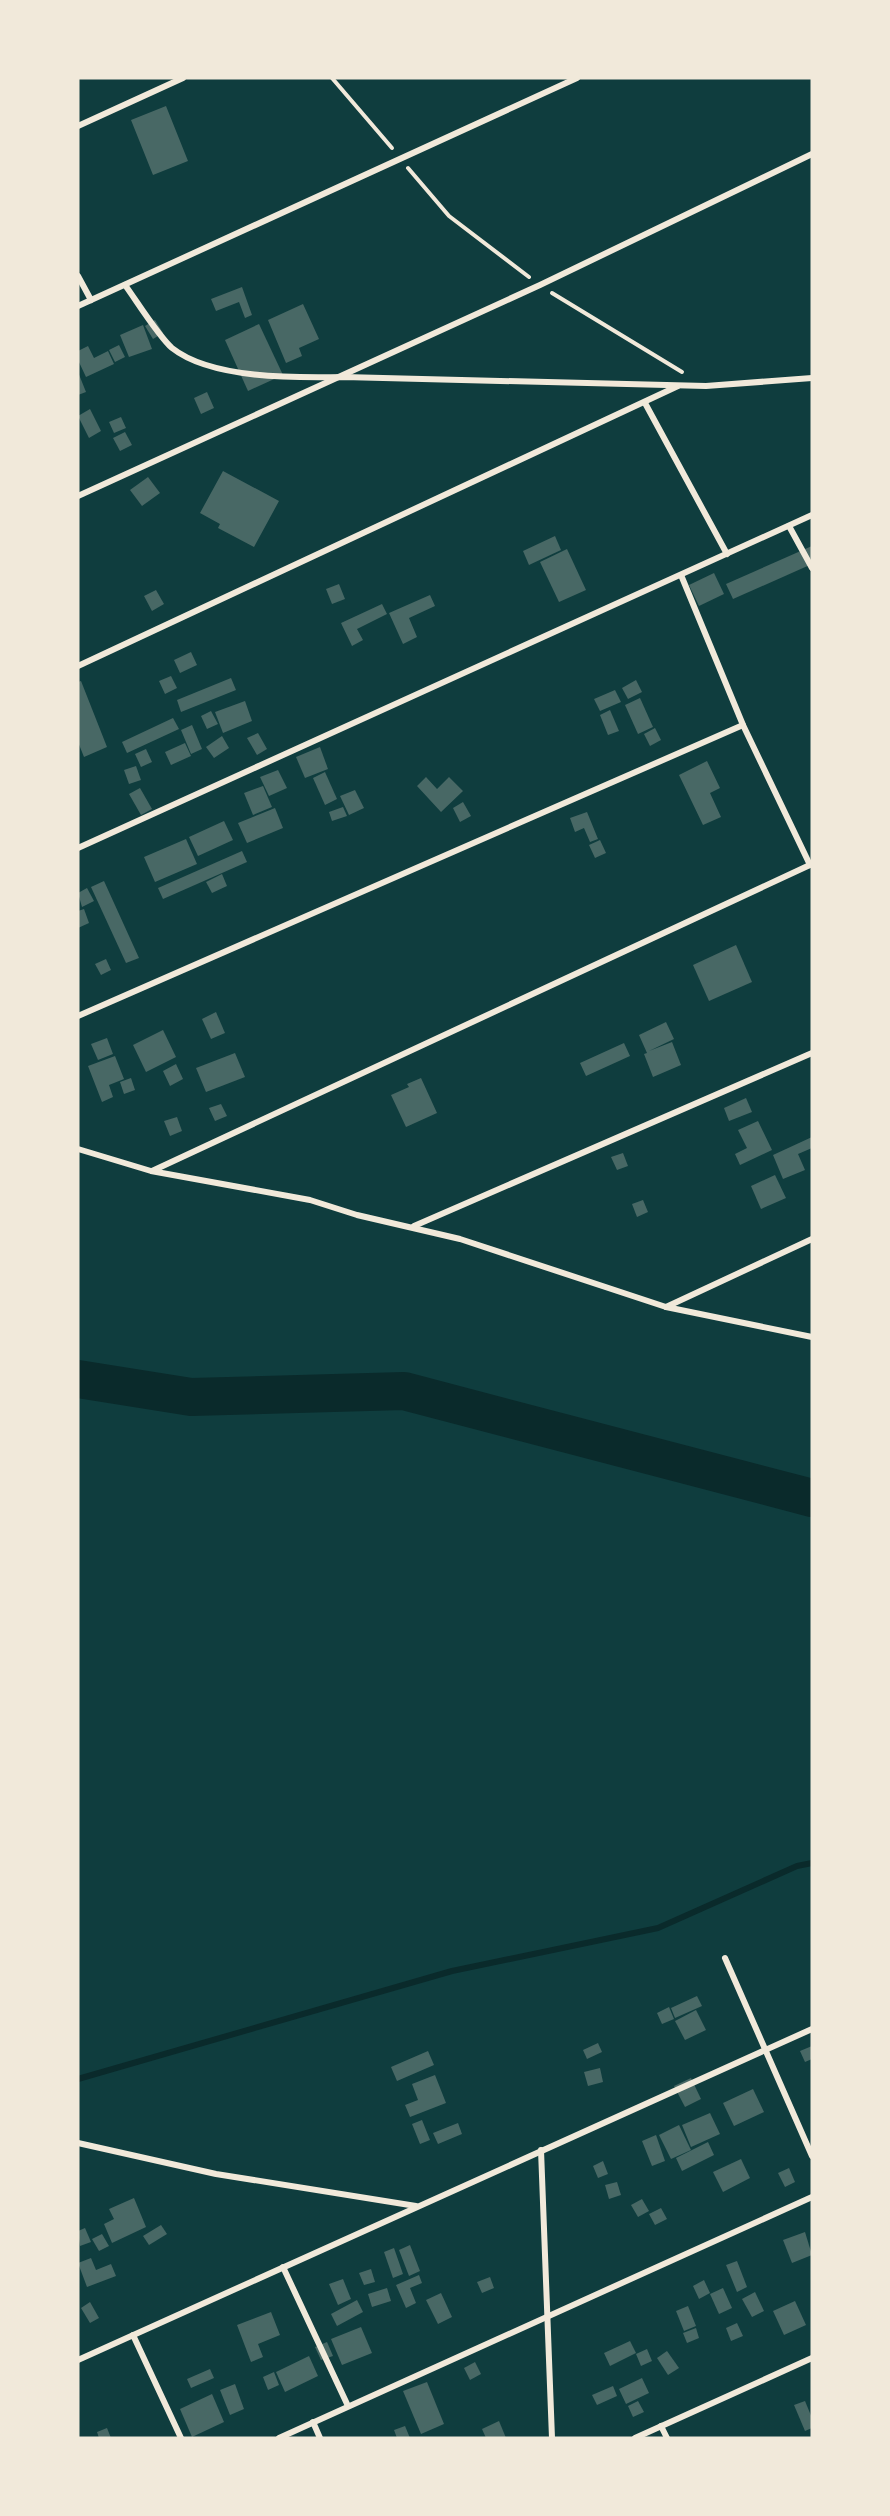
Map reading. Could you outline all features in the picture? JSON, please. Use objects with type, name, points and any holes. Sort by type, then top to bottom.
[{"type":"street","points":[[78,126],[183,78]]},
{"type":"street","points":[[78,306],[577,78]]},
{"type":"street","points":[[78,496],[540,285],[812,154]]},
{"type":"street","points":[[78,276],[91,300]]},
{"type":"street","points":[[124,285],[171,347],[196,362],[222,369],[293,378],[344,376],[706,386],[812,378]]},
{"type":"street","points":[[78,666],[681,385]]},
{"type":"street","points":[[645,403],[727,554]]},
{"type":"street","points":[[78,848],[812,516]]},
{"type":"street","points":[[789,526],[812,568]]},
{"type":"street","points":[[151,1171],[811,864],[743,725],[681,575]]},
{"type":"street","points":[[78,1016],[743,725]]},
{"type":"street","points":[[413,1227],[812,1053]]},
{"type":"street","points":[[78,1149],[151,1171],[310,1200],[357,1215],[460,1239],[666,1307],[812,1337]]},
{"type":"street","points":[[666,1307],[812,1239]]},
{"type":"street","points":[[724,1958],[812,2156]]},
{"type":"street","points":[[78,2360],[812,2029]]},
{"type":"street","points":[[78,2143],[216,2174],[416,2206]]},
{"type":"street","points":[[541,2150],[552,2438]]},
{"type":"street","points":[[279,2438],[812,2197]]},
{"type":"street","points":[[283,2267],[348,2406]]},
{"type":"street","points":[[133,2336],[181,2438]]},
{"type":"street","points":[[635,2438],[812,2358]]},
{"type":"street","points":[[313,2422],[320,2438]]},
{"type":"street","points":[[661,2426],[667,2438]]},
{"type":"path","points":[[332,78],[449,216],[540,285],[706,386]]},
{"type":"building","points":[[166,106],[188,161],[153,175],[131,120]]},
{"type":"building","points":[[242,287],[252,315],[245,318],[239,302],[216,311],[211,299]]},
{"type":"building","points":[[303,304],[319,339],[299,348],[302,356],[286,363],[268,320]]},
{"type":"building","points":[[155,320],[163,333],[153,339],[145,326]]},
{"type":"building","points":[[259,324],[283,375],[248,391],[225,340]]},
{"type":"building","points":[[143,325],[152,349],[129,357],[120,335]]},
{"type":"building","points":[[119,345],[125,357],[115,362],[109,350]]},
{"type":"building","points":[[88,346],[94,358],[108,351],[114,364],[86,377],[78,360],[78,351]]},
{"type":"building","points":[[78,372],[86,392],[78,395]]},
{"type":"building","points":[[207,392],[214,408],[201,414],[194,398]]},
{"type":"building","points":[[90,409],[101,431],[89,438],[78,416]]},
{"type":"building","points":[[121,417],[126,428],[114,433],[109,422]]},
{"type":"building","points":[[125,432],[132,445],[120,451],[113,438]]},
{"type":"building","points":[[223,471],[279,501],[254,547],[218,528],[220,524],[200,513]]},
{"type":"building","points":[[148,477],[160,493],[142,506],[130,490]]},
{"type":"building","points":[[555,536],[561,550],[529,565],[523,551]]},
{"type":"building","points":[[812,546],[812,564],[733,599],[726,584]]},
{"type":"building","points":[[567,549],[586,590],[559,602],[540,562]]},
{"type":"building","points":[[714,573],[724,594],[699,606],[689,585]]},
{"type":"building","points":[[339,584],[345,599],[332,604],[326,589]]},
{"type":"building","points":[[156,590],[164,604],[152,611],[144,596]]},
{"type":"building","points":[[430,595],[435,606],[409,618],[417,637],[403,644],[389,613]]},
{"type":"building","points":[[382,604],[387,614],[357,629],[363,640],[352,646],[341,623]]},
{"type":"building","points":[[191,652],[197,665],[180,673],[174,660]]},
{"type":"building","points":[[171,676],[177,688],[165,694],[159,681]]},
{"type":"building","points":[[231,678],[236,690],[181,712],[177,700]]},
{"type":"building","points":[[636,680],[642,692],[628,699],[622,688]]},
{"type":"building","points":[[81,681],[107,747],[84,757],[78,742],[78,682]]},
{"type":"building","points":[[615,690],[621,702],[600,711],[594,699]]},
{"type":"building","points":[[640,698],[653,727],[638,734],[625,705]]},
{"type":"building","points":[[245,701],[252,721],[223,733],[215,712]]},
{"type":"building","points":[[610,710],[619,731],[608,735],[600,715]]},
{"type":"building","points":[[211,711],[218,724],[207,729],[201,716]]},
{"type":"building","points":[[173,718],[179,729],[127,753],[122,742]]},
{"type":"building","points":[[192,725],[202,749],[191,754],[181,730]]},
{"type":"building","points":[[655,728],[661,740],[650,746],[644,734]]},
{"type":"building","points":[[258,733],[267,749],[257,755],[247,738]]},
{"type":"building","points":[[222,736],[229,748],[214,758],[206,747]]},
{"type":"building","points":[[185,743],[191,756],[171,765],[165,752]]},
{"type":"building","points":[[320,747],[328,769],[305,778],[296,757]]},
{"type":"building","points":[[146,749],[152,762],[141,767],[135,754]]},
{"type":"building","points":[[707,761],[720,788],[710,793],[721,817],[703,825],[679,775]]},
{"type":"building","points":[[136,766],[141,780],[129,784],[124,770]]},
{"type":"building","points":[[278,770],[287,788],[269,796],[260,777]]},
{"type":"building","points":[[325,772],[337,799],[325,805],[313,778]]},
{"type":"building","points":[[426,777],[437,789],[449,777],[463,791],[441,812],[417,786]]},
{"type":"building","points":[[263,786],[272,807],[253,815],[244,793]]},
{"type":"building","points":[[140,788],[152,809],[141,815],[129,794]]},
{"type":"building","points":[[355,790],[364,808],[349,815],[340,796]]},
{"type":"building","points":[[463,802],[471,816],[460,822],[453,808]]},
{"type":"building","points":[[343,807],[347,816],[332,821],[329,812]]},
{"type":"building","points":[[275,808],[283,828],[247,843],[238,823]]},
{"type":"building","points":[[587,812],[598,839],[590,842],[584,828],[575,832],[570,818]]},
{"type":"building","points":[[224,821],[233,840],[198,856],[189,837]]},
{"type":"building","points":[[186,839],[197,864],[155,882],[144,857]]},
{"type":"building","points":[[600,840],[606,853],[595,858],[589,845]]},
{"type":"building","points":[[242,851],[247,862],[163,899],[158,888]]},
{"type":"building","points":[[222,874],[227,886],[212,893],[206,882]]},
{"type":"building","points":[[104,881],[139,958],[126,963],[91,887]]},
{"type":"building","points":[[87,888],[94,901],[82,907],[78,893]]},
{"type":"building","points":[[84,909],[89,923],[78,928],[78,911]]},
{"type":"building","points":[[736,945],[752,982],[709,1001],[693,965]]},
{"type":"building","points":[[106,959],[111,970],[101,975],[95,964]]},
{"type":"building","points":[[216,1012],[225,1033],[211,1039],[202,1019]]},
{"type":"building","points":[[666,1022],[674,1039],[649,1051],[672,1042],[681,1065],[653,1077],[644,1054],[647,1053],[639,1035]]},
{"type":"building","points":[[163,1030],[176,1057],[146,1072],[133,1045]]},
{"type":"building","points":[[107,1038],[113,1054],[98,1060],[91,1044]]},
{"type":"building","points":[[624,1043],[630,1056],[586,1076],[580,1063]]},
{"type":"building","points":[[235,1053],[245,1077],[206,1092],[196,1068]]},
{"type":"building","points":[[115,1056],[124,1079],[109,1085],[113,1097],[102,1102],[88,1066]]},
{"type":"building","points":[[176,1064],[183,1079],[170,1086],[163,1071]]},
{"type":"building","points":[[131,1078],[135,1090],[124,1094],[120,1082]]},
{"type":"building","points":[[421,1078],[437,1113],[406,1127],[391,1095],[409,1087],[407,1084]]},
{"type":"building","points":[[746,1098],[752,1112],[729,1121],[724,1108]]},
{"type":"building","points":[[221,1104],[227,1116],[215,1121],[209,1108]]},
{"type":"building","points":[[177,1117],[182,1131],[170,1136],[164,1121]]},
{"type":"building","points":[[758,1121],[772,1150],[740,1165],[735,1154],[747,1148],[738,1130]]},
{"type":"building","points":[[812,1137],[812,1148],[798,1154],[805,1170],[783,1179],[773,1155]]},
{"type":"building","points":[[623,1153],[628,1166],[617,1170],[611,1157]]},
{"type":"building","points":[[775,1175],[786,1198],[761,1209],[751,1186]]},
{"type":"building","points":[[643,1200],[648,1212],[637,1217],[632,1204]]},
{"type":"building","points":[[697,1996],[702,2006],[675,2018],[671,2008]]},
{"type":"building","points":[[669,2007],[674,2019],[662,2024],[657,2013]]},
{"type":"building","points":[[696,2010],[706,2030],[685,2040],[675,2021]]},
{"type":"building","points":[[598,2043],[602,2052],[587,2059],[583,2050]]},
{"type":"building","points":[[812,2046],[812,2059],[805,2062],[800,2051]]},
{"type":"building","points":[[428,2051],[434,2065],[397,2081],[391,2067]]},
{"type":"building","points":[[600,2068],[603,2082],[588,2086],[584,2072]]},
{"type":"building","points":[[435,2075],[446,2103],[410,2117],[405,2105],[418,2100],[412,2084]]},
{"type":"building","points":[[691,2078],[701,2099],[685,2107],[674,2086]]},
{"type":"building","points":[[753,2089],[764,2112],[734,2126],[723,2103]]},
{"type":"building","points":[[710,2113],[720,2134],[691,2147],[682,2125]]},
{"type":"building","points":[[422,2120],[430,2140],[420,2144],[412,2124]]},
{"type":"building","points":[[458,2123],[462,2134],[438,2144],[433,2133]]},
{"type":"building","points":[[679,2125],[691,2150],[671,2159],[659,2135]]},
{"type":"building","points":[[656,2135],[665,2161],[652,2166],[642,2141]]},
{"type":"building","points":[[708,2142],[714,2155],[682,2171],[676,2158]]},
{"type":"building","points":[[741,2159],[750,2178],[723,2192],[713,2172]]},
{"type":"building","points":[[603,2161],[608,2174],[598,2178],[593,2166]]},
{"type":"building","points":[[789,2168],[795,2182],[785,2187],[778,2173]]},
{"type":"building","points":[[617,2182],[621,2195],[609,2199],[605,2185]]},
{"type":"building","points":[[134,2198],[146,2227],[112,2243],[104,2224],[114,2219],[109,2209]]},
{"type":"building","points":[[642,2199],[649,2211],[638,2217],[631,2205]]},
{"type":"building","points":[[661,2208],[667,2219],[655,2225],[649,2214]]},
{"type":"building","points":[[161,2225],[167,2234],[149,2245],[143,2236]]},
{"type":"building","points":[[85,2228],[91,2242],[80,2246],[78,2231]]},
{"type":"building","points":[[805,2232],[812,2255],[792,2263],[783,2240]]},
{"type":"building","points":[[102,2234],[109,2246],[99,2251],[92,2239]]},
{"type":"building","points":[[410,2245],[420,2271],[409,2276],[399,2250]]},
{"type":"building","points":[[394,2248],[403,2274],[393,2278],[384,2252]]},
{"type":"building","points":[[91,2258],[96,2270],[111,2264],[116,2276],[87,2287],[78,2263]]},
{"type":"building","points":[[737,2261],[747,2287],[737,2292],[726,2265]]},
{"type":"building","points":[[371,2269],[375,2282],[364,2285],[359,2273]]},
{"type":"building","points":[[419,2275],[422,2283],[410,2288],[416,2303],[406,2308],[396,2285]]},
{"type":"building","points":[[490,2277],[494,2288],[482,2293],[477,2282]]},
{"type":"building","points":[[343,2279],[351,2299],[338,2305],[329,2284]]},
{"type":"building","points":[[704,2280],[710,2293],[699,2299],[693,2286]]},
{"type":"building","points":[[387,2288],[391,2301],[372,2307],[368,2294]]},
{"type":"building","points":[[723,2288],[732,2308],[719,2314],[710,2294]]},
{"type":"building","points":[[755,2292],[764,2311],[752,2317],[742,2299]]},
{"type":"building","points":[[441,2293],[452,2317],[438,2324],[426,2300]]},
{"type":"building","points":[[357,2300],[363,2312],[337,2326],[331,2314]]},
{"type":"building","points":[[795,2301],[806,2325],[784,2335],[773,2311]]},
{"type":"building","points":[[90,2302],[99,2318],[90,2323],[81,2308]]},
{"type":"building","points":[[688,2306],[696,2326],[684,2331],[676,2311]]},
{"type":"building","points":[[271,2312],[280,2335],[258,2344],[263,2357],[251,2362],[237,2325]]},
{"type":"building","points":[[737,2323],[743,2336],[731,2341],[726,2328]]},
{"type":"building","points":[[361,2327],[372,2353],[342,2365],[331,2339]]},
{"type":"building","points":[[696,2328],[699,2338],[687,2343],[683,2333]]},
{"type":"building","points":[[630,2341],[636,2353],[610,2366],[604,2353]]},
{"type":"building","points":[[327,2342],[333,2356],[321,2360],[315,2347]]},
{"type":"building","points":[[647,2349],[652,2361],[641,2366],[636,2354]]},
{"type":"building","points":[[667,2351],[679,2368],[668,2375],[657,2358]]},
{"type":"building","points":[[309,2356],[318,2376],[285,2392],[276,2372]]},
{"type":"building","points":[[475,2362],[481,2374],[470,2380],[464,2368]]},
{"type":"building","points":[[210,2369],[214,2378],[191,2388],[187,2379]]},
{"type":"building","points":[[274,2372],[279,2385],[268,2390],[263,2377]]},
{"type":"building","points":[[642,2378],[649,2393],[626,2404],[619,2389]]},
{"type":"building","points":[[427,2382],[444,2424],[421,2434],[403,2391]]},
{"type":"building","points":[[235,2384],[244,2409],[230,2415],[220,2390]]},
{"type":"building","points":[[613,2386],[617,2396],[597,2405],[592,2395]]},
{"type":"building","points":[[212,2394],[224,2422],[192,2437],[180,2409]]},
{"type":"building","points":[[638,2401],[644,2412],[633,2417],[628,2406]]},
{"type":"building","points":[[805,2401],[812,2418],[812,2428],[805,2431],[794,2405]]},
{"type":"building","points":[[499,2421],[506,2438],[486,2438],[482,2429]]},
{"type":"building","points":[[405,2426],[410,2438],[397,2438],[394,2430]]},
{"type":"building","points":[[107,2428],[111,2438],[99,2438],[97,2432]]},
{"type":"waterway","points":[[78,1379],[191,1397],[404,1391],[812,1498]]},
{"type":"waterway","points":[[78,2079],[452,1971],[658,1928],[797,1866],[812,1863]]}]
